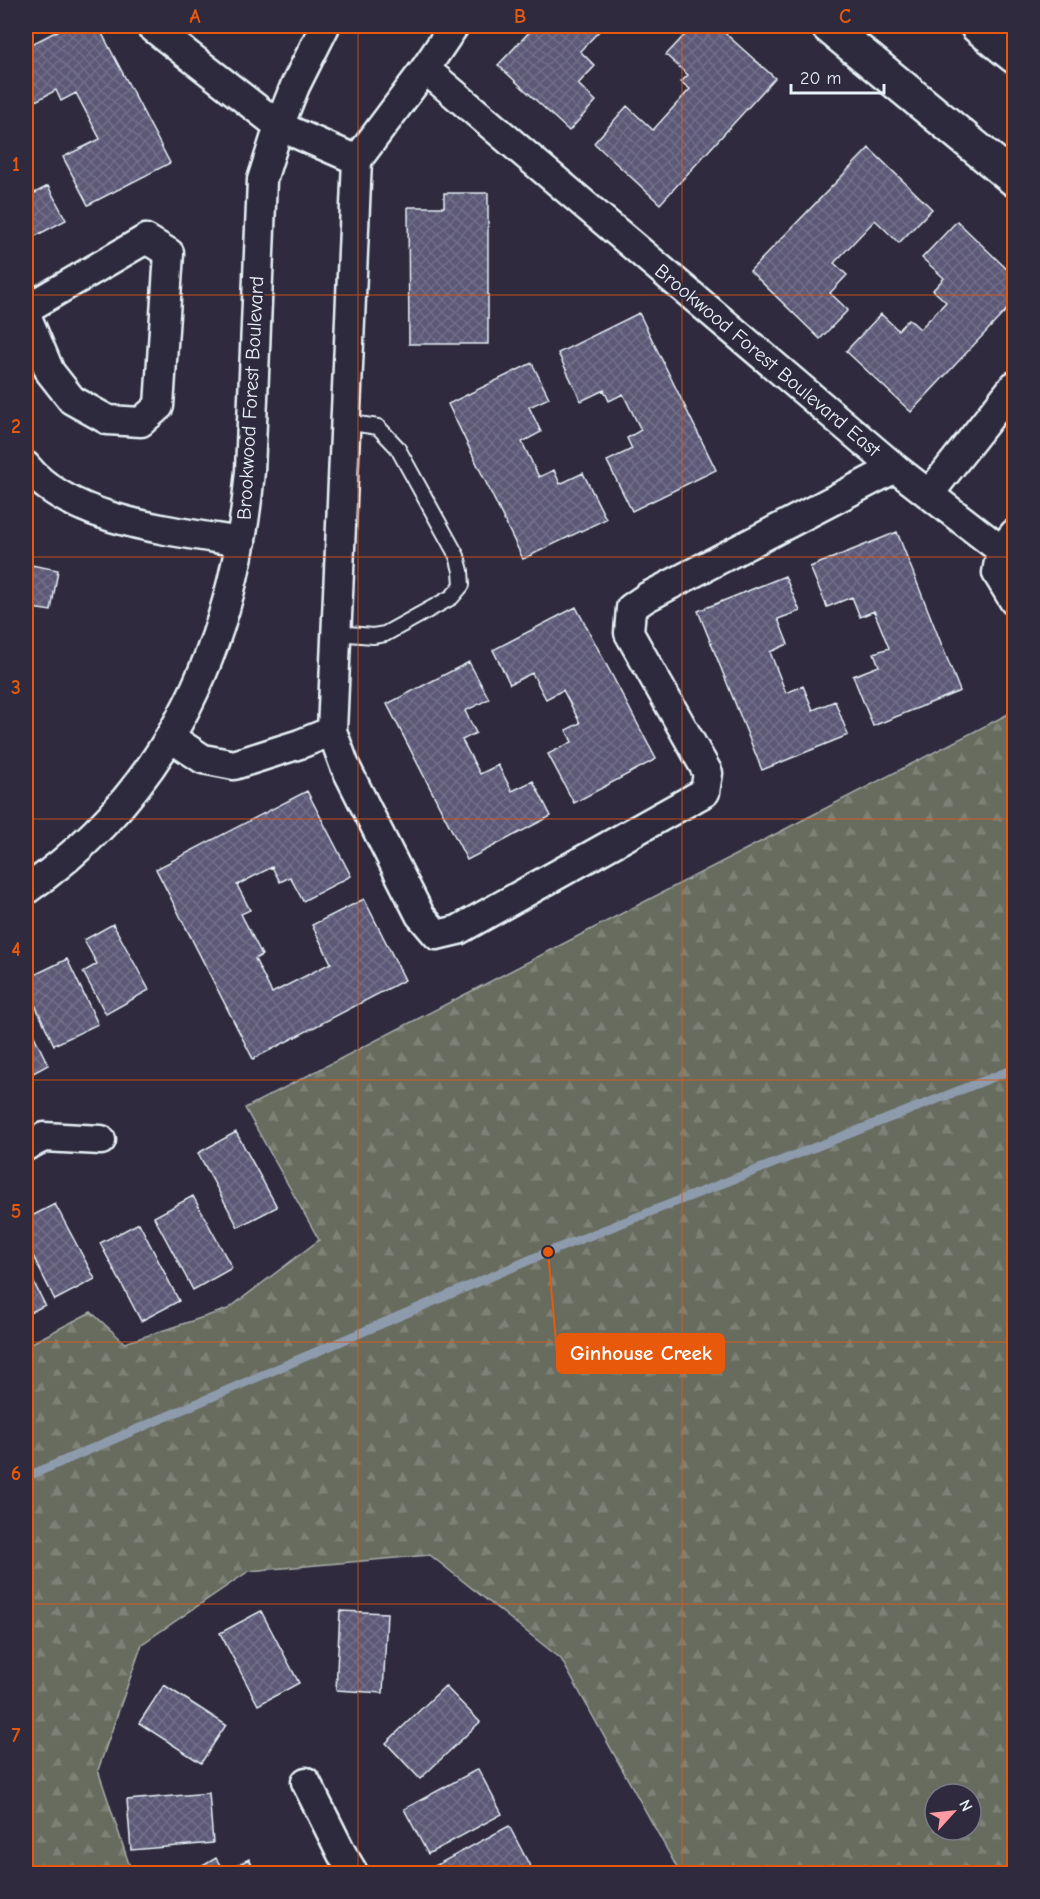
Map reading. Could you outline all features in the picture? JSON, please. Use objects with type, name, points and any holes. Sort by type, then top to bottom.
[{"type":"main road","points":[[828,26],[1014,179]]},
{"type":"main road","points":[[977,26],[1014,56]]},
{"type":"street","points":[[151,26],[279,126],[357,160],[454,26]]},
{"type":"street","name":"Brookwood Forest Boulevard","points":[[26,890],[99,828],[140,782],[171,738],[201,677],[230,592],[246,516],[250,471],[262,180],[279,126],[295,86],[325,26]]},
{"type":"street","name":"Brookwood Forest Boulevard East","points":[[357,160],[332,731],[344,764],[420,915],[437,935],[458,930],[705,792],[708,773],[629,633],[631,608],[647,597],[896,468],[425,69]]},
{"type":"street","points":[[26,309],[146,239],[169,253],[159,406],[141,422],[108,420],[72,400],[50,372],[26,315]]},
{"type":"street","points":[[929,494],[1014,386]]},
{"type":"street","points":[[26,466],[36,478],[86,509],[150,527],[241,542]]},
{"type":"street","points":[[896,468],[929,494],[1008,542],[997,573],[1014,601]]},
{"type":"street","points":[[171,738],[203,759],[234,765],[332,731]]},
{"type":"street","points":[[26,1146],[44,1137],[101,1140]]},
{"type":"street","points":[[306,1782],[354,1874]]},
{"type":"lane","points":[[336,633],[373,636],[385,634],[452,597],[462,585],[457,556],[397,447],[378,427],[345,422]]},
{"type":"green space","points":[[1014,711],[1014,1873],[680,1873],[561,1659],[430,1555],[249,1571],[142,1644],[98,1770],[132,1873],[26,1873],[26,1346],[91,1312],[125,1343],[228,1309],[319,1240],[245,1108]]},
{"type":"building","points":[[67,26],[98,26],[170,163],[88,205],[63,157],[100,139],[76,93],[61,101],[56,90],[32,103],[26,91],[26,47]]},
{"type":"building","points":[[535,26],[604,26],[580,51],[595,66],[578,84],[596,101],[569,131],[498,65]]},
{"type":"building","points":[[693,26],[717,26],[775,78],[660,204],[594,143],[627,106],[653,130],[690,89],[681,82],[688,75],[666,55]]},
{"type":"building","points":[[869,148],[932,209],[899,243],[875,220],[834,263],[847,275],[830,293],[848,310],[820,339],[750,271]]},
{"type":"building","points":[[48,186],[66,220],[26,241],[26,195],[27,197]]},
{"type":"building","points":[[444,193],[488,193],[488,344],[409,344],[408,207],[444,207]]},
{"type":"building","points":[[957,221],[1014,276],[1014,302],[911,412],[846,351],[881,314],[898,330],[909,319],[920,329],[946,302],[933,290],[944,278],[922,258]]},
{"type":"building","points":[[639,313],[716,470],[632,511],[607,461],[632,449],[627,438],[641,430],[623,394],[609,401],[604,390],[581,401],[558,353]]},
{"type":"building","points":[[532,363],[549,398],[529,407],[541,432],[522,442],[539,477],[554,470],[560,484],[583,473],[606,519],[523,559],[448,404]]},
{"type":"building","points":[[897,532],[960,691],[873,726],[853,676],[879,666],[874,653],[889,648],[874,611],[860,617],[852,597],[827,607],[810,567]]},
{"type":"building","points":[[26,564],[58,570],[51,611],[26,607]]},
{"type":"building","points":[[785,576],[800,611],[778,619],[788,644],[770,652],[786,693],[803,686],[813,710],[835,701],[848,735],[762,770],[698,611]]},
{"type":"building","points":[[576,607],[656,759],[574,803],[548,754],[572,742],[566,730],[580,723],[563,690],[546,699],[532,673],[510,684],[493,650]]},
{"type":"building","points":[[469,662],[489,699],[465,711],[476,733],[462,740],[480,774],[498,765],[512,791],[533,781],[551,816],[467,860],[387,704]]},
{"type":"building","points":[[307,791],[351,876],[303,901],[290,877],[280,882],[272,867],[237,885],[250,910],[241,914],[262,955],[255,959],[272,993],[331,963],[312,925],[364,899],[405,980],[253,1059],[156,869]]},
{"type":"building","points":[[113,924],[149,990],[106,1014],[83,972],[97,964],[84,940]]},
{"type":"building","points":[[67,959],[98,1024],[54,1045],[26,986],[26,979]]},
{"type":"building","points":[[26,1019],[48,1065],[26,1077]]},
{"type":"building","points":[[236,1132],[277,1207],[238,1227],[198,1153]]},
{"type":"building","points":[[193,1196],[232,1268],[193,1290],[154,1217]]},
{"type":"building","points":[[55,1204],[95,1279],[55,1300],[26,1242],[26,1219]]},
{"type":"building","points":[[139,1223],[179,1301],[141,1321],[100,1243]]},
{"type":"building","points":[[26,1267],[45,1305],[26,1315]]},
{"type":"building","points":[[261,1611],[299,1683],[258,1705],[220,1633]]},
{"type":"building","points":[[340,1611],[387,1613],[383,1693],[336,1690]]},
{"type":"building","points":[[164,1685],[226,1725],[201,1763],[139,1723]]},
{"type":"building","points":[[445,1686],[480,1722],[420,1779],[386,1743]]},
{"type":"building","points":[[478,1769],[502,1814],[428,1854],[404,1809]]},
{"type":"building","points":[[209,1793],[213,1843],[131,1850],[127,1800]]},
{"type":"building","points":[[509,1826],[532,1870],[525,1874],[433,1874],[431,1868]]},
{"type":"building","points":[[216,1858],[224,1872],[249,1859],[257,1874],[189,1874]]},
{"type":"waterway","points":[[26,1477],[548,1252],[1014,1069]]},
{"type":"place","name":"Ginhouse Creek","points":[[548,1252]]}]
